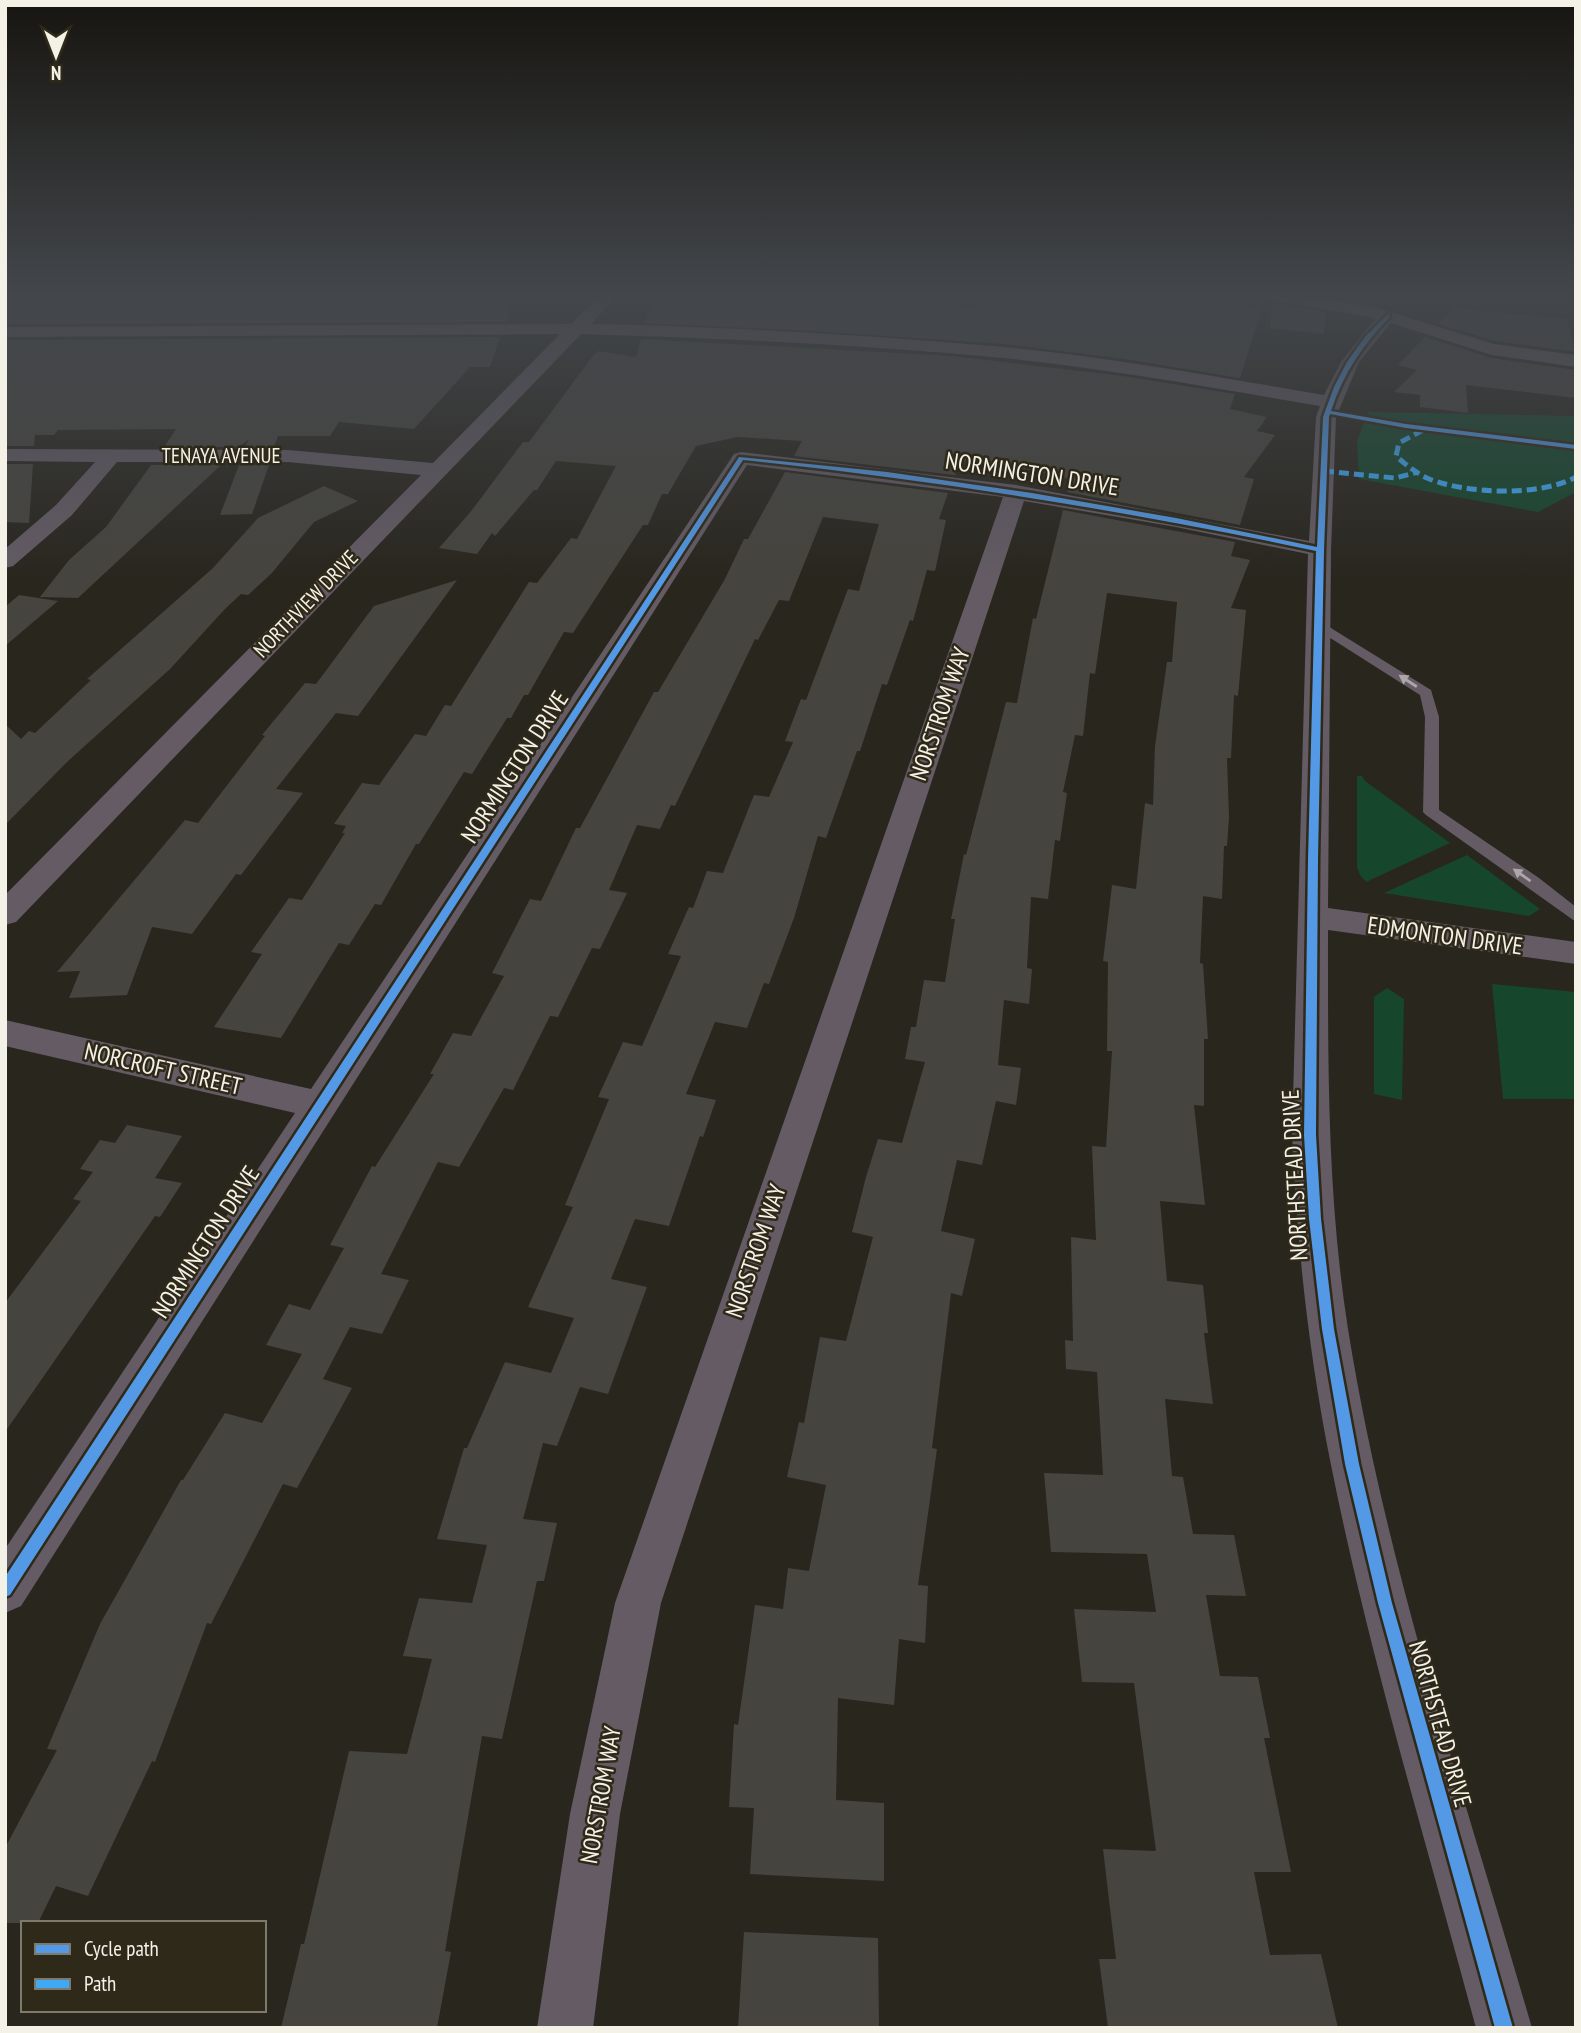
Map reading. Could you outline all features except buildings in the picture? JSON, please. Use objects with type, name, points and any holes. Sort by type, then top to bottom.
[{"type":"street","name":"NORTHVIEW DRIVE","points":[[5,914],[516,390]]},
{"type":"street","points":[[1255,390],[1330,402]]},
{"type":"street","name":"NORTHSTEAD DRIVE","points":[[1336,390],[1326,417],[1318,624],[1310,1135],[1315,1219],[1328,1329],[1352,1464],[1385,1603],[1504,2028]]},
{"type":"street","name":"TENAYA AVENUE","points":[[5,455],[320,457],[436,470]]},
{"type":"street","points":[[5,561],[64,510],[112,455]]},
{"type":"street","name":"NORMINGTON DRIVE","points":[[5,1590],[741,458],[919,477],[1016,491],[1214,527],[1320,550]]},
{"type":"street","name":"NORSTROM WAY","points":[[565,2028],[595,1814],[638,1603],[1016,491]]},
{"type":"street","name":"EDMONTON DRIVE","points":[[1314,917],[1576,953]]},
{"type":"street","name":"NORCROFT STREET","points":[[5,1033],[320,1105]]},
{"type":"lane","points":[[1318,624],[1426,693],[1432,717],[1431,812],[1576,916]]},
{"type":"green space","points":[[1368,412],[1576,416],[1576,492],[1538,512],[1359,479],[1357,441]]},
{"type":"green space","points":[[1357,776],[1362,776],[1365,781],[1450,843],[1366,882],[1357,867]]},
{"type":"green space","points":[[1467,855],[1540,909],[1529,916],[1384,893]]},
{"type":"green space","points":[[1492,984],[1576,992],[1576,1099],[1503,1099]]},
{"type":"green space","points":[[1387,988],[1404,999],[1402,1100],[1374,1094],[1374,997]]},
{"type":"marked path","points":[[1423,430],[1399,443],[1396,456],[1410,469],[1428,478],[1469,488],[1513,490],[1551,485],[1576,477]]},
{"type":"marked path","points":[[1324,471],[1395,478],[1418,472]]},
{"type":"cycle path","points":[[1336,390],[1326,417],[1320,550],[1310,1135],[1315,1219],[1328,1329],[1352,1464],[1385,1603],[1504,2028]]},
{"type":"cycle path","points":[[1328,412],[1406,426],[1576,447]]},
{"type":"cycle path","points":[[5,1590],[741,458],[887,474],[1032,495],[1320,550]]}]
